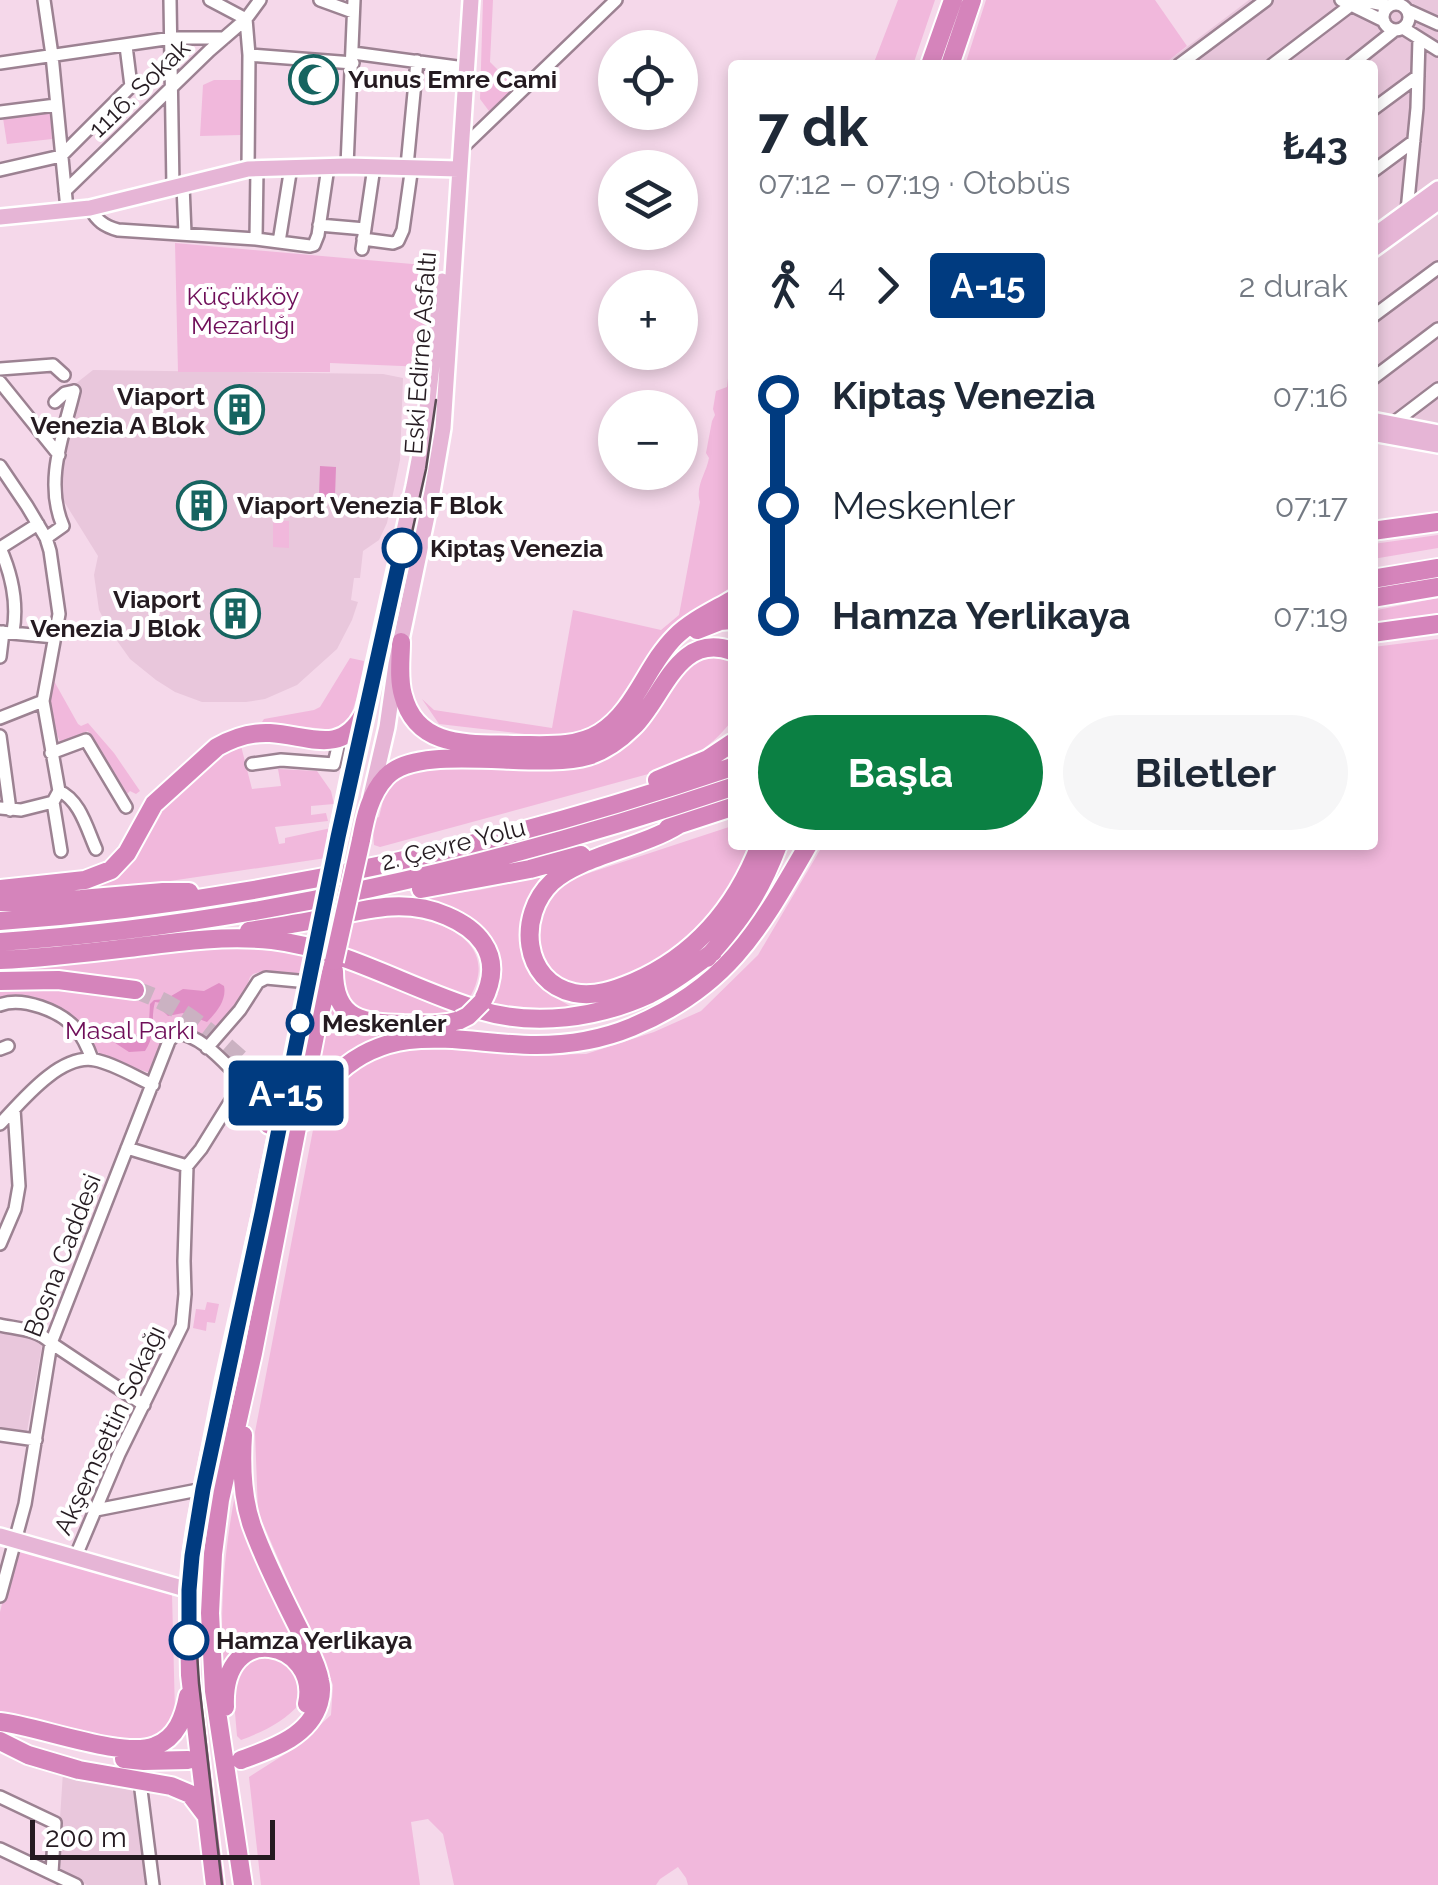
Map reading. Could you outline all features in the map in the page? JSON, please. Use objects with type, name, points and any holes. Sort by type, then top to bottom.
[{"type":"highway","points":[[932,60],[953,0]]},
{"type":"highway","points":[[952,60],[972,0]]},
{"type":"highway","points":[[1378,529],[1438,522]]},
{"type":"highway","points":[[1378,578],[1438,568]]},
{"type":"highway","points":[[1378,597],[1438,587]]},
{"type":"highway","points":[[401,642],[402,692],[408,710],[430,734],[462,743],[545,746],[586,740],[619,718],[673,638],[728,602]]},
{"type":"highway","points":[[657,661],[692,632],[728,620]]},
{"type":"highway","points":[[1378,632],[1438,624]]},
{"type":"highway","points":[[367,809],[388,775],[414,762],[559,760],[592,755],[632,728],[686,656],[706,648],[728,650]]},
{"type":"highway","points":[[0,890],[85,880],[111,870],[127,853],[154,804],[228,741],[265,733],[321,741],[340,738],[352,732],[364,715]]},
{"type":"highway","name":"Eski Edirne Asfaltı","points":[[338,837],[364,715]]},
{"type":"highway","points":[[574,816],[591,805],[692,767],[728,744]]},
{"type":"highway","name":"2. Çevre Yolu","points":[[0,921],[214,898],[392,863],[640,798],[728,767]]},
{"type":"highway","name":"2. Çevre Yolu","points":[[0,942],[149,928],[366,891],[493,860],[728,788]]},
{"type":"highway","points":[[292,906],[349,903],[530,870],[728,808]]},
{"type":"highway","name":"Eski Edirne Asfaltı","points":[[242,1885],[210,1653],[211,1582],[220,1500],[292,1144],[367,809]]},
{"type":"highway","points":[[678,825],[568,871],[543,892],[531,914],[530,943],[539,967],[557,986],[583,994],[611,991],[684,954],[728,910],[758,850]]},
{"type":"highway","points":[[286,1184],[308,1114],[318,1095],[344,1067],[385,1044],[422,1038],[560,1034],[613,1022],[668,992],[699,967],[743,917],[776,850]]},
{"type":"highway","points":[[444,1038],[522,1045],[569,1043],[628,1029],[678,1004],[724,968],[753,936],[805,850]]},
{"type":"highway","points":[[0,902],[81,900],[176,891],[214,898]]},
{"type":"highway","points":[[0,960],[214,938],[399,905],[426,908],[454,918],[480,939],[492,969],[482,1002],[460,1020],[437,1024],[388,1023],[356,1018],[347,1012],[337,998],[334,961]]},
{"type":"highway","points":[[214,938],[274,940],[316,948],[480,1010],[550,1018],[600,1012],[636,999],[666,986],[713,952]]},
{"type":"highway","points":[[0,981],[58,980],[135,990]]},
{"type":"highway","points":[[249,1269],[271,1106],[267,1090],[254,1072]]},
{"type":"highway","points":[[212,1885],[190,1675],[189,1590],[197,1490],[290,1076]]},
{"type":"highway","points":[[231,1802],[231,1755],[225,1709],[226,1677],[232,1665],[248,1651],[283,1651],[297,1662],[306,1677],[309,1695],[302,1713],[287,1727],[240,1755],[282,1744],[305,1727],[316,1712],[321,1685],[261,1549],[247,1506],[242,1460],[252,1353]]},
{"type":"highway","points":[[0,1723],[106,1746],[151,1748],[178,1728],[190,1675]]},
{"type":"highway","points":[[0,1723],[42,1739],[105,1755],[188,1766],[160,1773],[121,1770],[0,1740]]},
{"type":"highway","points":[[0,1740],[28,1754],[92,1774],[182,1790],[190,1794],[206,1815]]},
{"type":"main road","name":"Eski Edirne Asfaltı","points":[[367,809],[387,727],[432,492],[447,388],[451,286],[458,274],[464,192],[462,174],[455,162],[461,0]]},
{"type":"main road","name":"Eski Edirne Asfaltı","points":[[364,715],[412,502],[430,385],[463,109],[471,0]]},
{"type":"main road","points":[[0,217],[90,208],[253,169],[455,162]]},
{"type":"main road","points":[[1378,232],[1438,189]]},
{"type":"main road","points":[[1378,246],[1438,202]]},
{"type":"main road","points":[[437,328],[439,348],[449,349]]},
{"type":"main road","points":[[430,385],[440,383],[447,388]]},
{"type":"main road","points":[[1378,421],[1438,432]]},
{"type":"main road","points":[[1378,434],[1438,445]]},
{"type":"main road","points":[[8,1539],[189,1590]]},
{"type":"street","points":[[44,0],[67,209]]},
{"type":"street","points":[[170,0],[178,186],[185,234]]},
{"type":"street","points":[[210,0],[246,19],[256,239]]},
{"type":"street","name":"1116. Sokak","points":[[65,191],[246,19],[260,0]]},
{"type":"street","points":[[320,0],[354,6],[347,166]]},
{"type":"street","points":[[455,162],[492,120],[616,0]]},
{"type":"street","points":[[1186,60],[1266,0]]},
{"type":"street","points":[[1196,60],[1275,0]]},
{"type":"street","points":[[1350,2],[1388,27],[1438,50]]},
{"type":"street","points":[[1278,60],[1350,2],[1401,5],[1438,24]]},
{"type":"street","points":[[1384,21],[1384,12],[1401,5]]},
{"type":"street","points":[[1358,60],[1408,22],[1401,5]]},
{"type":"street","points":[[0,63],[172,38],[224,38]]},
{"type":"street","points":[[1407,211],[1419,39]]},
{"type":"street","points":[[0,170],[61,156],[132,86],[126,46]]},
{"type":"street","points":[[249,55],[417,61],[457,68]]},
{"type":"street","points":[[319,225],[393,244],[400,238],[406,219],[417,61]]},
{"type":"street","points":[[1378,106],[1418,76]]},
{"type":"street","points":[[0,112],[56,105]]},
{"type":"street","points":[[463,109],[472,120],[492,120]]},
{"type":"street","points":[[1378,168],[1414,141]]},
{"type":"street","points":[[90,208],[104,226],[118,230],[314,245],[328,166]]},
{"type":"street","points":[[279,242],[290,167]]},
{"type":"street","points":[[363,239],[374,167]]},
{"type":"street","points":[[1378,313],[1438,268]]},
{"type":"street","points":[[1378,375],[1438,329]]},
{"type":"street","points":[[0,368],[53,365],[64,375]]},
{"type":"street","points":[[0,382],[59,455]]},
{"type":"street","points":[[1392,424],[1438,389]]},
{"type":"street","points":[[46,538],[63,526],[54,490],[74,391],[55,402]]},
{"type":"street","points":[[0,466],[46,538],[59,614],[43,701],[61,851]]},
{"type":"street","points":[[0,657],[16,607],[6,587],[0,548],[38,524]]},
{"type":"street","points":[[5,632],[55,637]]},
{"type":"street","points":[[0,718],[43,701]]},
{"type":"street","points":[[0,736],[5,809],[21,810],[56,796],[70,796],[96,850]]},
{"type":"street","points":[[252,764],[281,760],[334,764],[340,738]]},
{"type":"street","points":[[51,753],[86,740],[126,808]]},
{"type":"street","points":[[127,1148],[187,1166],[222,1116],[238,1084],[236,1074],[207,1048],[258,982],[266,978],[298,981]]},
{"type":"street","points":[[0,1005],[10,1001],[24,1003],[63,1018],[76,1028],[92,1058],[153,1085]]},
{"type":"street","name":"Bosna Caddesi","points":[[0,1596],[8,1539],[36,1440],[51,1343],[169,1041],[176,1033],[188,1034],[207,1048]]},
{"type":"street","points":[[0,1124],[62,1066],[92,1058]]},
{"type":"street","points":[[0,1244],[19,1186],[14,1109]]},
{"type":"street","name":"Akşemsettin Sokağı","points":[[74,1558],[119,1454],[182,1326],[187,1166]]},
{"type":"street","points":[[0,1326],[44,1336],[144,1405]]},
{"type":"street","points":[[0,1435],[36,1440]]},
{"type":"street","points":[[96,1510],[197,1490]]},
{"type":"street","points":[[140,1782],[153,1885]]},
{"type":"street","points":[[0,1797],[55,1823],[52,1873]]},
{"type":"street","points":[[0,1848],[76,1885]]},
{"type":"shaded area","points":[[1249,0],[1438,0],[1438,451],[1378,441],[1378,60],[1170,60]]},
{"type":"shaded area","points":[[93,370],[383,374],[403,378],[400,460],[387,523],[379,540],[363,551],[360,578],[354,578],[351,600],[358,602],[337,649],[297,685],[265,699],[202,702],[156,680],[130,659],[108,628],[99,610],[94,575],[98,556],[60,495],[65,456],[57,447],[74,385]]},
{"type":"shaded area","points":[[320,466],[336,467],[335,497],[319,497]]},
{"type":"shaded area","points":[[219,983],[224,986],[224,996],[207,1022],[183,1013],[168,1016],[162,1003],[155,1002],[151,1038],[145,1051],[129,1052],[112,1041],[126,1041],[140,1033],[149,1022],[150,1004],[154,1000],[166,999],[183,989],[204,991]]},
{"type":"shaded area","points":[[0,1331],[43,1340],[27,1431],[0,1428]]},
{"type":"shaded area","points":[[63,1772],[133,1791],[147,1885],[87,1885],[61,1872]]},
{"type":"green space","points":[[483,0],[493,0],[490,62],[516,88],[489,111],[480,99]]},
{"type":"green space","points":[[898,0],[935,0],[915,60],[875,60]]},
{"type":"green space","points":[[986,0],[1155,0],[1187,46],[1169,60],[967,60]]},
{"type":"green space","points":[[214,80],[244,80],[241,135],[200,136],[203,85]]},
{"type":"green space","points":[[50,109],[52,139],[7,144],[3,118]]},
{"type":"green space","name":"Küçükköy Mezarlığı","points":[[175,243],[435,266],[425,367],[330,363],[330,372],[178,372]]},
{"type":"green space","points":[[728,378],[728,589],[661,640],[609,713],[585,731],[569,736],[533,735],[439,724],[422,699],[434,710],[552,728],[573,610],[661,630],[679,615],[700,485],[709,458],[706,453],[716,391],[727,387]]},
{"type":"green space","points":[[273,521],[289,521],[289,548],[273,547]]},
{"type":"green space","points":[[1438,535],[1438,548],[1378,558],[1378,543]]},
{"type":"green space","points":[[1438,598],[1438,616],[1378,624],[1378,610]]},
{"type":"green space","points":[[1438,639],[1438,1885],[688,1885],[678,1867],[656,1885],[454,1885],[443,1834],[428,1819],[411,1822],[420,1885],[261,1885],[249,1777],[293,1749],[331,1715],[333,1685],[258,1512],[255,1432],[317,1109],[340,1078],[369,1058],[410,1045],[522,1055],[586,1054],[654,1032],[701,1011],[758,955],[820,850],[1378,850],[1378,646]]},
{"type":"green space","points":[[720,656],[728,661],[728,725],[696,754],[652,773],[380,847],[374,845],[372,819],[379,817],[384,797],[397,776],[424,769],[569,767],[697,659]]},
{"type":"green space","points":[[350,658],[364,661],[348,724],[325,729],[262,722],[320,707]]},
{"type":"green space","points":[[54,681],[78,724],[88,723],[140,791],[126,795],[88,731],[60,742],[51,705]]},
{"type":"green space","points":[[240,742],[252,789],[281,786],[278,769],[317,771],[331,791],[334,804],[311,806],[311,815],[326,813],[328,821],[275,827],[279,844],[285,843],[285,838],[331,828],[326,858],[116,889],[24,892],[82,885],[151,823],[206,764]]},
{"type":"green space","points":[[728,827],[728,850],[746,850],[724,894],[675,946],[633,973],[591,986],[572,984],[551,970],[538,936],[547,900],[556,889],[577,877]]},
{"type":"green space","points":[[541,877],[522,915],[522,951],[540,984],[575,1008],[534,1010],[493,1005],[498,994],[498,957],[417,898]]},
{"type":"green space","points":[[383,915],[440,925],[470,945],[477,959],[478,976],[470,997],[345,947],[351,922]]},
{"type":"green space","name":"Masal Parkı","points":[[222,947],[305,953],[301,977],[266,970],[253,974],[243,998],[214,1033],[208,1037],[184,1027],[170,1031],[150,1073],[101,1056],[78,1023],[64,1014],[0,1000],[0,990],[46,988],[0,976],[0,970]]},
{"type":"green space","points":[[341,966],[454,1014],[363,1015],[343,999]]},
{"type":"green space","points":[[331,1004],[355,1026],[388,1033],[348,1053],[314,1082]]},
{"type":"green space","points":[[207,1302],[219,1304],[215,1323],[207,1322],[206,1331],[193,1328],[196,1309],[205,1310]]},
{"type":"green space","points":[[236,1490],[305,1656],[281,1643],[261,1640],[242,1647],[223,1667],[224,1578]]},
{"type":"green space","points":[[16,1548],[172,1594],[175,1713],[168,1729],[149,1741],[92,1738],[0,1711],[0,1612]]},
{"type":"green space","points":[[260,1654],[283,1659],[299,1679],[300,1703],[280,1721],[241,1740],[237,1736],[233,1690],[238,1669]]},
{"type":"tunnel","points":[[135,990],[184,1014],[255,1072]]},
{"type":"tunnel","points":[[188,1760],[240,1749]]},
{"type":"tram line","points":[[222,1885],[196,1638],[197,1575],[211,1476],[318,959],[426,469],[436,400]]},
{"type":"bus line","name":"A-15","points":[[189,1640],[192,1556],[203,1489],[364,710],[402,548]]},
{"type":"place","name":"Yunus Emre Cami","points":[[313,79]]},
{"type":"place","name":"Viaport Venezia A Blok","points":[[240,410]]},
{"type":"place","name":"Viaport Venezia F Blok","points":[[202,505]]},
{"type":"place","name":"Kiptaş Venezia","points":[[402,548]]},
{"type":"place","name":"Viaport Venezia J Blok","points":[[236,613]]},
{"type":"place","name":"Meskenler","points":[[300,1023]]},
{"type":"place","name":"Hamza Yerlikaya","points":[[189,1640]]}]
